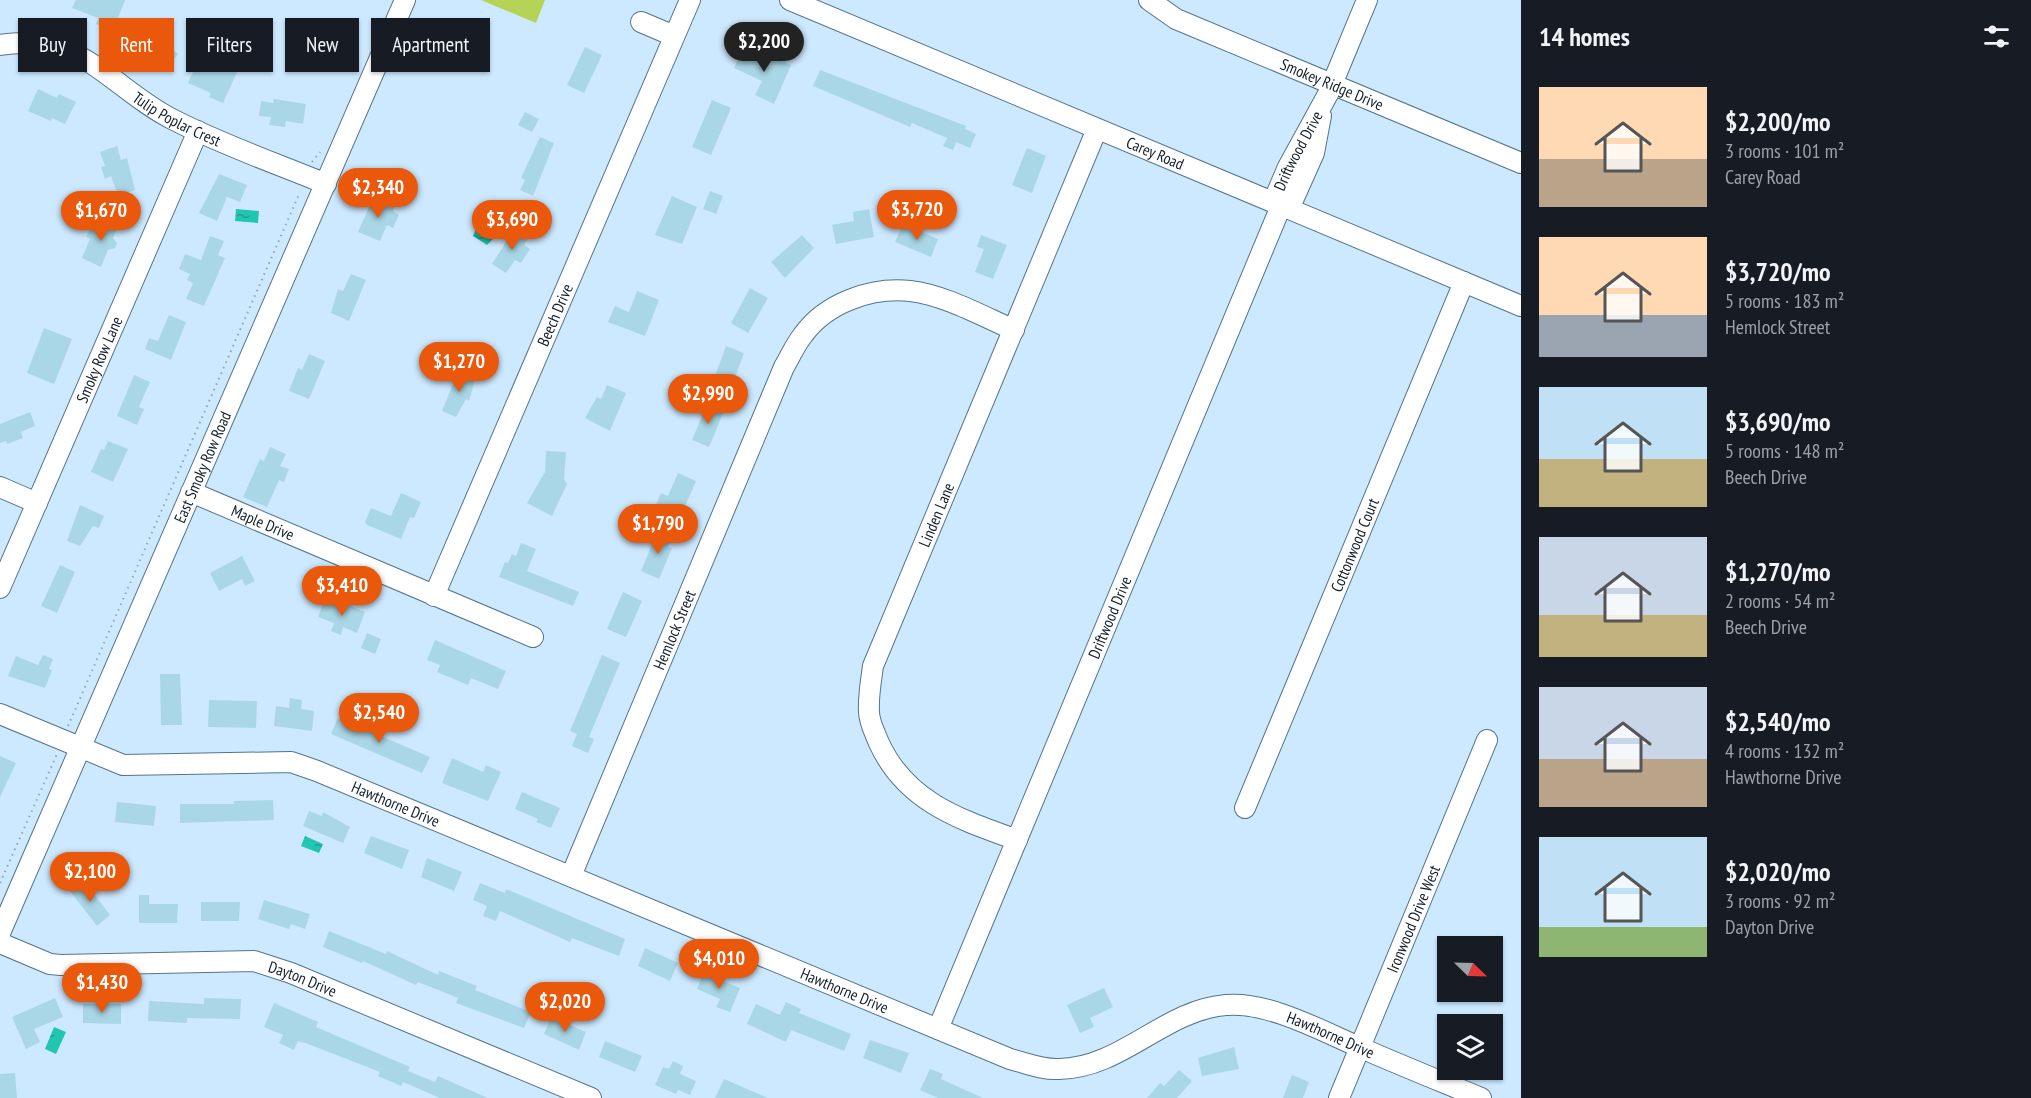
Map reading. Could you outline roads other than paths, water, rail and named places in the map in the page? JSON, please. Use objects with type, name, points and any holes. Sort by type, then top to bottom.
[{"type":"street","name":"East Smoky Row Road","points":[[0,933],[71,744],[191,492],[405,0]]},
{"type":"street","name":"Beech Drive","points":[[434,596],[690,0]]},
{"type":"street","name":"Carey Road","points":[[790,0],[1521,306]]},
{"type":"street","name":"Smokey Ridge Drive","points":[[1149,0],[1176,19],[1521,163]]},
{"type":"street","name":"Driftwood Drive","points":[[938,1029],[1281,206],[1314,153],[1323,102],[1333,84],[1367,0]]},
{"type":"street","points":[[641,22],[674,36]]},
{"type":"street","name":"Tulip Poplar Crest","points":[[0,45],[29,43],[84,57],[156,110],[198,131],[326,184]]},
{"type":"street","name":"Linden Lane","points":[[1017,840],[937,806],[916,794],[894,770],[885,756],[869,714],[873,666],[1097,129]]},
{"type":"street","name":"Smoky Row Lane","points":[[0,588],[198,131]]},
{"type":"street","name":"Cottonwood Court","points":[[1245,808],[1464,282]]},
{"type":"street","name":"Hemlock Street","points":[[571,876],[784,367],[803,334],[822,315],[846,301],[875,292],[910,291],[936,298],[1014,330]]},
{"type":"street","points":[[0,487],[37,503]]},
{"type":"street","name":"Maple Drive","points":[[191,492],[532,637]]},
{"type":"street","name":"Hawthorne Drive","points":[[0,714],[123,765],[291,762],[336,778],[1010,1059],[1058,1070],[1105,1059],[1189,1012],[1205,1007],[1230,1004],[1274,1012],[1481,1098]]},
{"type":"street","name":"Ironwood Drive West","points":[[1339,1098],[1487,740]]},
{"type":"street","name":"Dayton Drive","points":[[0,943],[50,964],[61,965],[254,961],[291,973],[591,1098]]},
{"type":"water","points":[[236,209],[259,211],[258,223],[235,221]]},
{"type":"water","points":[[477,226],[494,238],[487,245],[473,236]]},
{"type":"water","points":[[305,836],[323,844],[319,853],[301,846]]},
{"type":"water","points":[[54,1027],[66,1032],[56,1054],[45,1049]]}]
